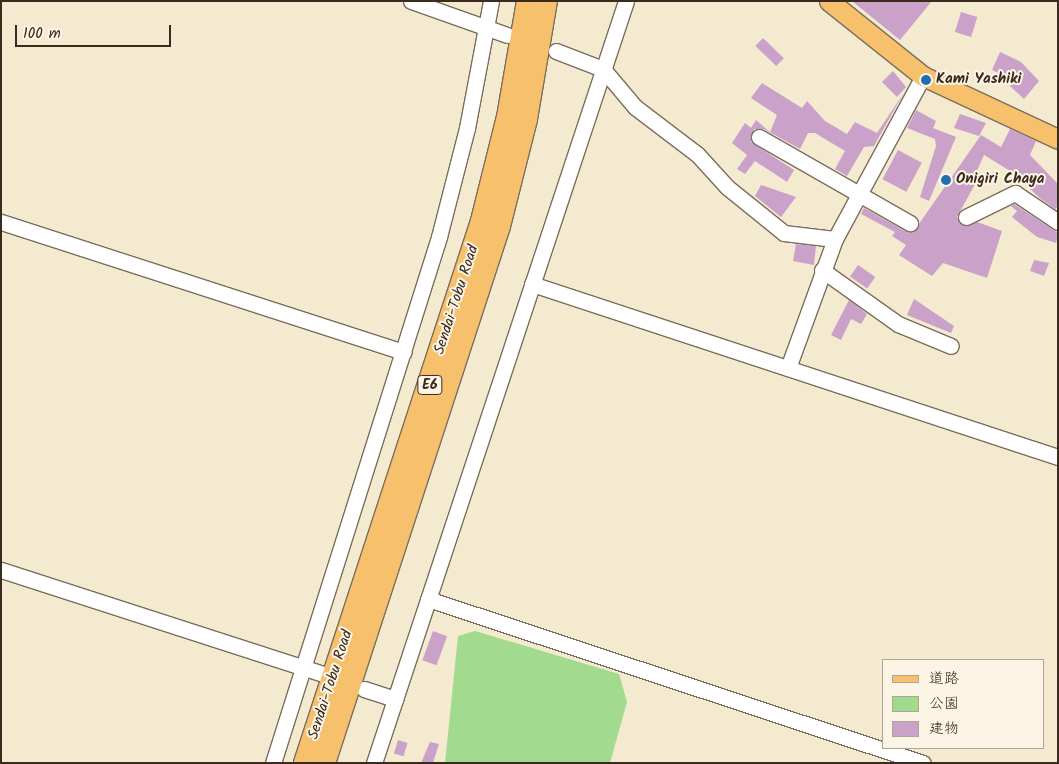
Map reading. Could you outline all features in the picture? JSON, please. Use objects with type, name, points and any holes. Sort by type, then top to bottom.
[{"type":"highway","name":"Sendai-Tobu Road","points":[[305,763],[482,221],[508,117],[528,1]]},
{"type":"highway","name":"Sendai-Tobu Road","points":[[324,763],[499,226],[526,119],[546,1]]},
{"type":"main road","points":[[829,1],[924,76],[1058,139]]},
{"type":"street","points":[[411,1],[487,26],[507,35]]},
{"type":"street","points":[[273,763],[404,352],[467,128],[491,1]]},
{"type":"street","points":[[374,763],[626,1]]},
{"type":"street","points":[[556,51],[603,69],[635,107],[697,154],[727,187],[784,233],[835,239]]},
{"type":"street","points":[[788,368],[822,270],[835,239],[859,191],[924,76]]},
{"type":"street","points":[[759,137],[859,191],[910,223]]},
{"type":"street","points":[[966,217],[1015,193],[1058,222]]},
{"type":"street","points":[[1,222],[404,352]]},
{"type":"street","points":[[822,270],[898,324],[951,346]]},
{"type":"street","points":[[532,284],[1058,457]]},
{"type":"street","points":[[1,570],[323,674]]},
{"type":"street","points":[[428,600],[923,763]]},
{"type":"street","points":[[364,689],[395,699]]},
{"type":"green space","points":[[475,631],[619,674],[627,702],[610,763],[445,763],[458,636]]},
{"type":"building","points":[[852,1],[932,1],[900,40]]},
{"type":"building","points":[[961,12],[977,17],[971,37],[955,32]]},
{"type":"building","points":[[763,38],[784,58],[776,66],[755,46]]},
{"type":"building","points":[[1000,52],[1021,62],[1039,81],[1024,99],[1010,86],[1015,80],[992,70]]},
{"type":"building","points":[[893,71],[906,87],[897,97],[882,82]]},
{"type":"building","points":[[762,83],[802,108],[807,101],[825,121],[847,134],[855,122],[877,133],[903,94],[874,146],[864,147],[847,176],[835,169],[845,151],[815,133],[808,133],[800,149],[764,129],[754,129],[751,142],[794,170],[787,182],[755,161],[745,174],[737,169],[747,155],[732,143],[745,123],[751,128],[756,120],[770,132],[777,115],[751,98]]},
{"type":"building","points":[[916,110],[936,121],[933,128],[956,137],[929,201],[920,197],[936,146],[935,139],[907,128]]},
{"type":"building","points":[[960,114],[986,123],[979,136],[954,128]]},
{"type":"building","points":[[1010,129],[1036,141],[1030,155],[1058,184],[1058,206],[1055,209],[1027,186],[1030,183],[984,155],[976,173],[980,175],[957,217],[965,226],[977,222],[1002,231],[987,278],[943,263],[932,276],[899,255],[906,245],[892,236],[895,232],[861,214],[864,208],[905,231],[914,231],[981,135],[1001,147]]},
{"type":"building","points":[[898,150],[922,163],[906,192],[883,179]]},
{"type":"building","points":[[761,185],[796,197],[781,217],[755,196]]},
{"type":"building","points":[[1014,204],[1058,233],[1056,243],[1037,237],[1012,217],[1017,211],[1011,206]]},
{"type":"building","points":[[796,244],[816,246],[814,265],[793,261]]},
{"type":"building","points":[[1034,260],[1049,263],[1044,276],[1030,271]]},
{"type":"building","points":[[858,265],[875,277],[867,289],[850,276]]},
{"type":"building","points":[[914,299],[954,326],[951,333],[907,315]]},
{"type":"building","points":[[849,300],[867,314],[861,324],[851,319],[841,340],[831,335]]},
{"type":"building","points":[[433,631],[447,636],[436,665],[422,660]]},
{"type":"building","points":[[398,740],[408,743],[403,756],[394,753]]},
{"type":"building","points":[[430,742],[439,744],[433,763],[421,763]]},
{"type":"place","name":"Kami Yashiki","points":[[926,80]]},
{"type":"place","name":"Onigiri Chaya","points":[[946,180]]}]
